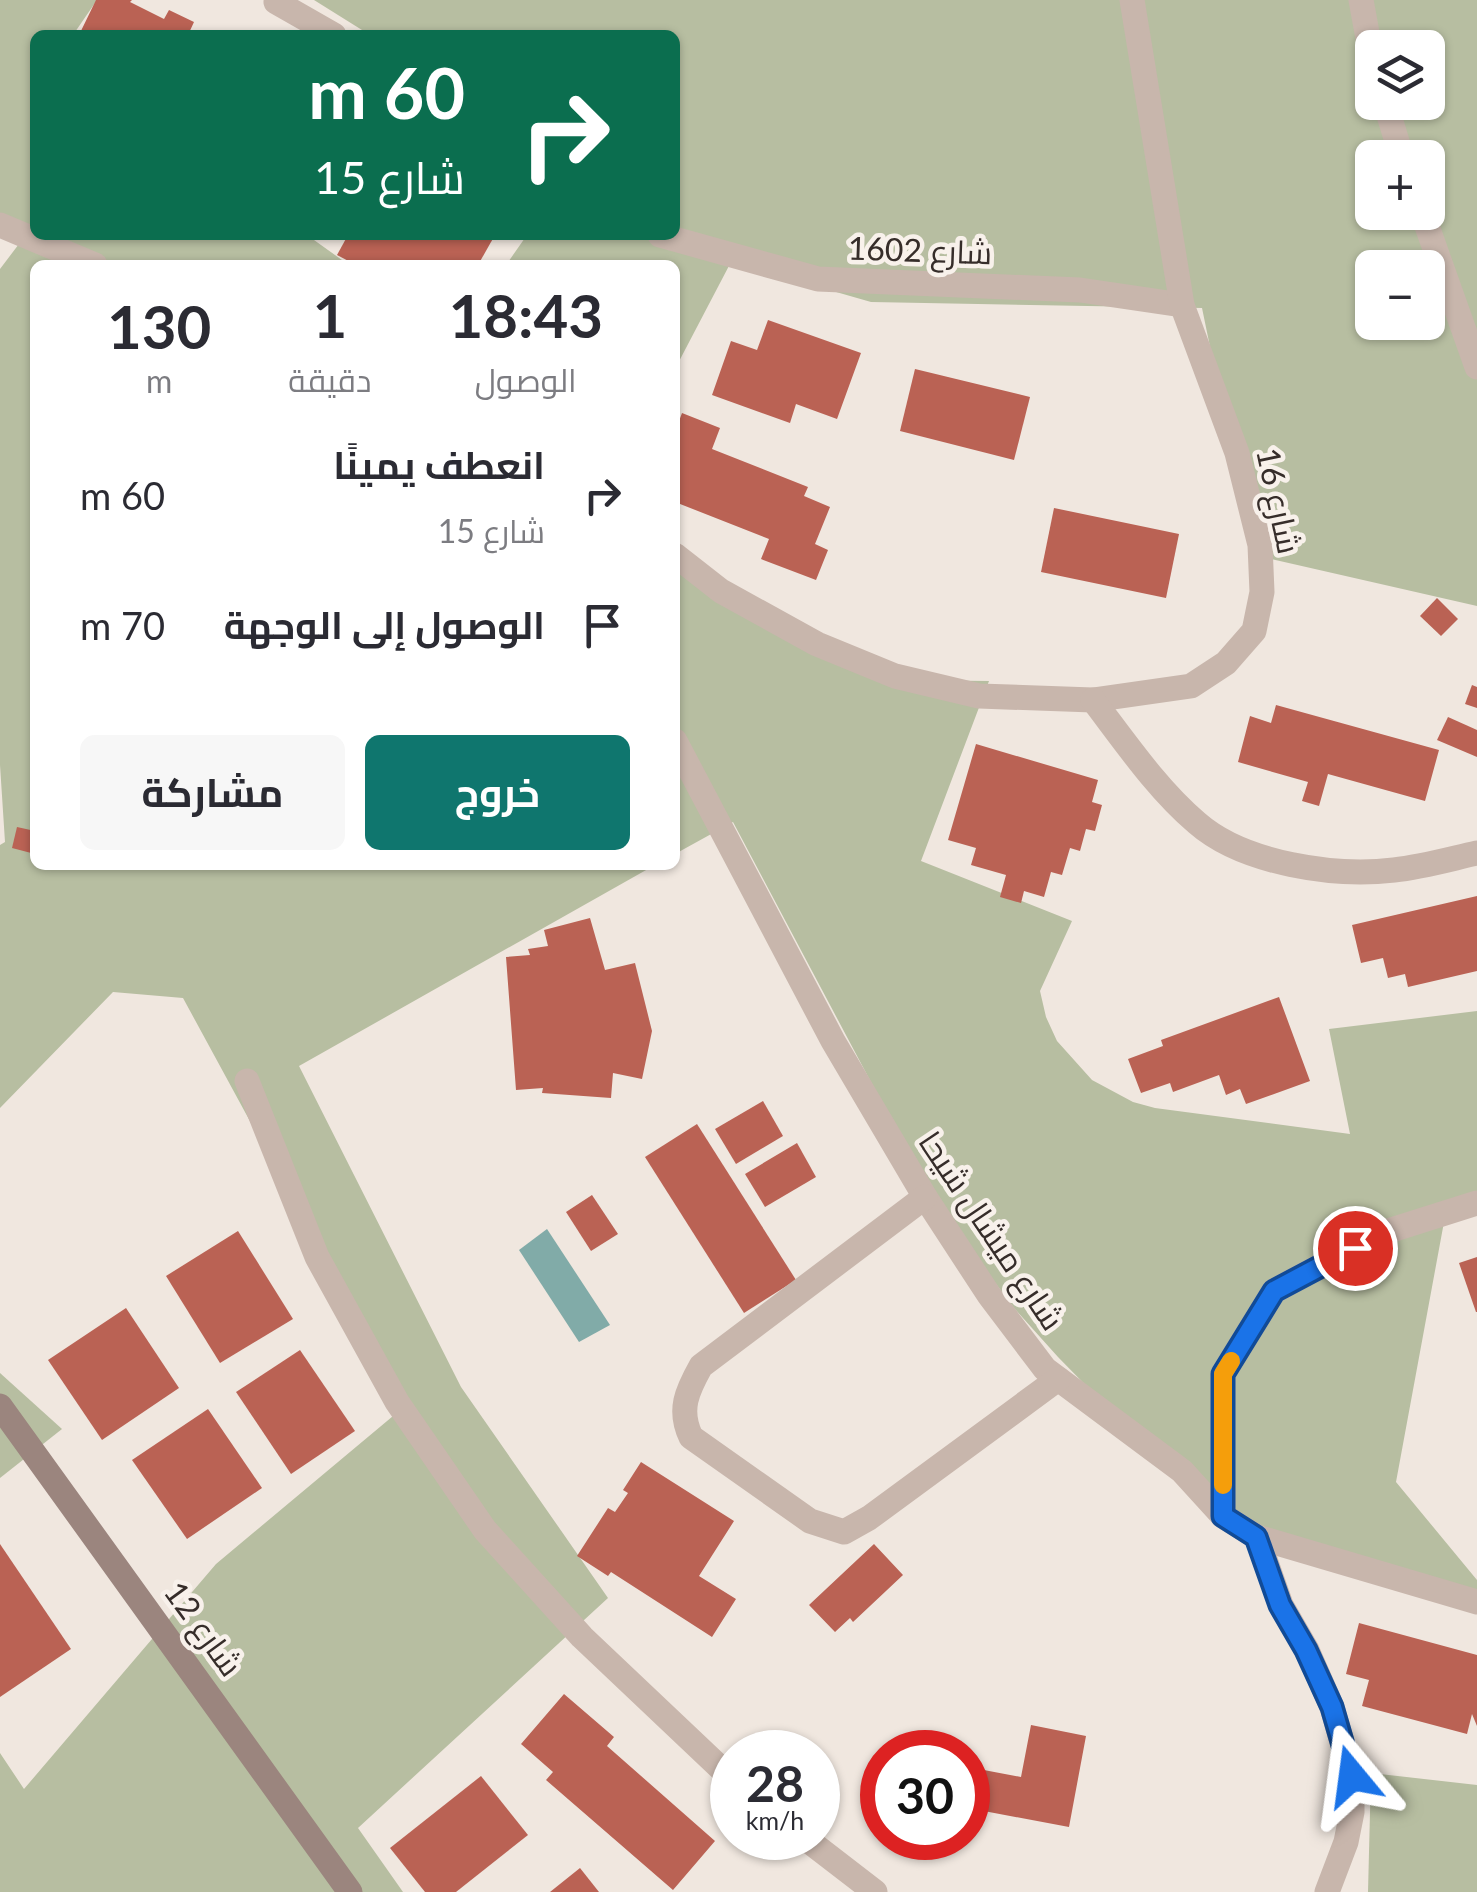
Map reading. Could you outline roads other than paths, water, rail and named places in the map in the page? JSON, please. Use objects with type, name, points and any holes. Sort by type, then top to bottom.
[{"type":"main road","name":"شارع 12","points":[[0,1406],[350,1892]]},
{"type":"street","name":"شارع 16","points":[[680,558],[721,591],[817,644],[895,676],[979,696],[1094,700],[1192,686],[1226,663],[1254,631],[1262,592],[1260,545],[1237,453],[1182,305],[1132,0]]},
{"type":"street","points":[[1361,0],[1366,30]]},
{"type":"street","points":[[276,2],[325,30]]},
{"type":"street","points":[[0,225],[30,238]]},
{"type":"street","points":[[1428,230],[1477,367]]},
{"type":"street","points":[[36,240],[83,260]]},
{"type":"street","name":"شارع 1602","points":[[678,240],[818,279],[1080,290],[1182,305]]},
{"type":"street","points":[[1094,700],[1143,765],[1199,825],[1259,858],[1300,868],[1392,870],[1477,853]]},
{"type":"street","name":"شارع ميشال شيحا","points":[[680,750],[833,1041],[925,1197],[989,1295],[1045,1369],[1182,1470],[1223,1516],[1256,1537],[1477,1602]]},
{"type":"street","points":[[247,1082],[317,1257],[397,1402],[485,1530],[582,1638],[710,1758]]},
{"type":"street","points":[[925,1197],[702,1366],[688,1388],[683,1408],[684,1423],[691,1437],[810,1520],[844,1532],[869,1518],[1058,1379]]},
{"type":"street","points":[[1223,1516],[1223,1374],[1274,1291],[1382,1233],[1477,1202]]},
{"type":"street","points":[[1256,1537],[1280,1605],[1332,1707],[1352,1776],[1352,1812],[1346,1842],[1328,1892]]},
{"type":"street","points":[[834,1860],[875,1892]]},
{"type":"water","points":[[547,1229],[610,1325],[579,1342],[519,1250]]}]
